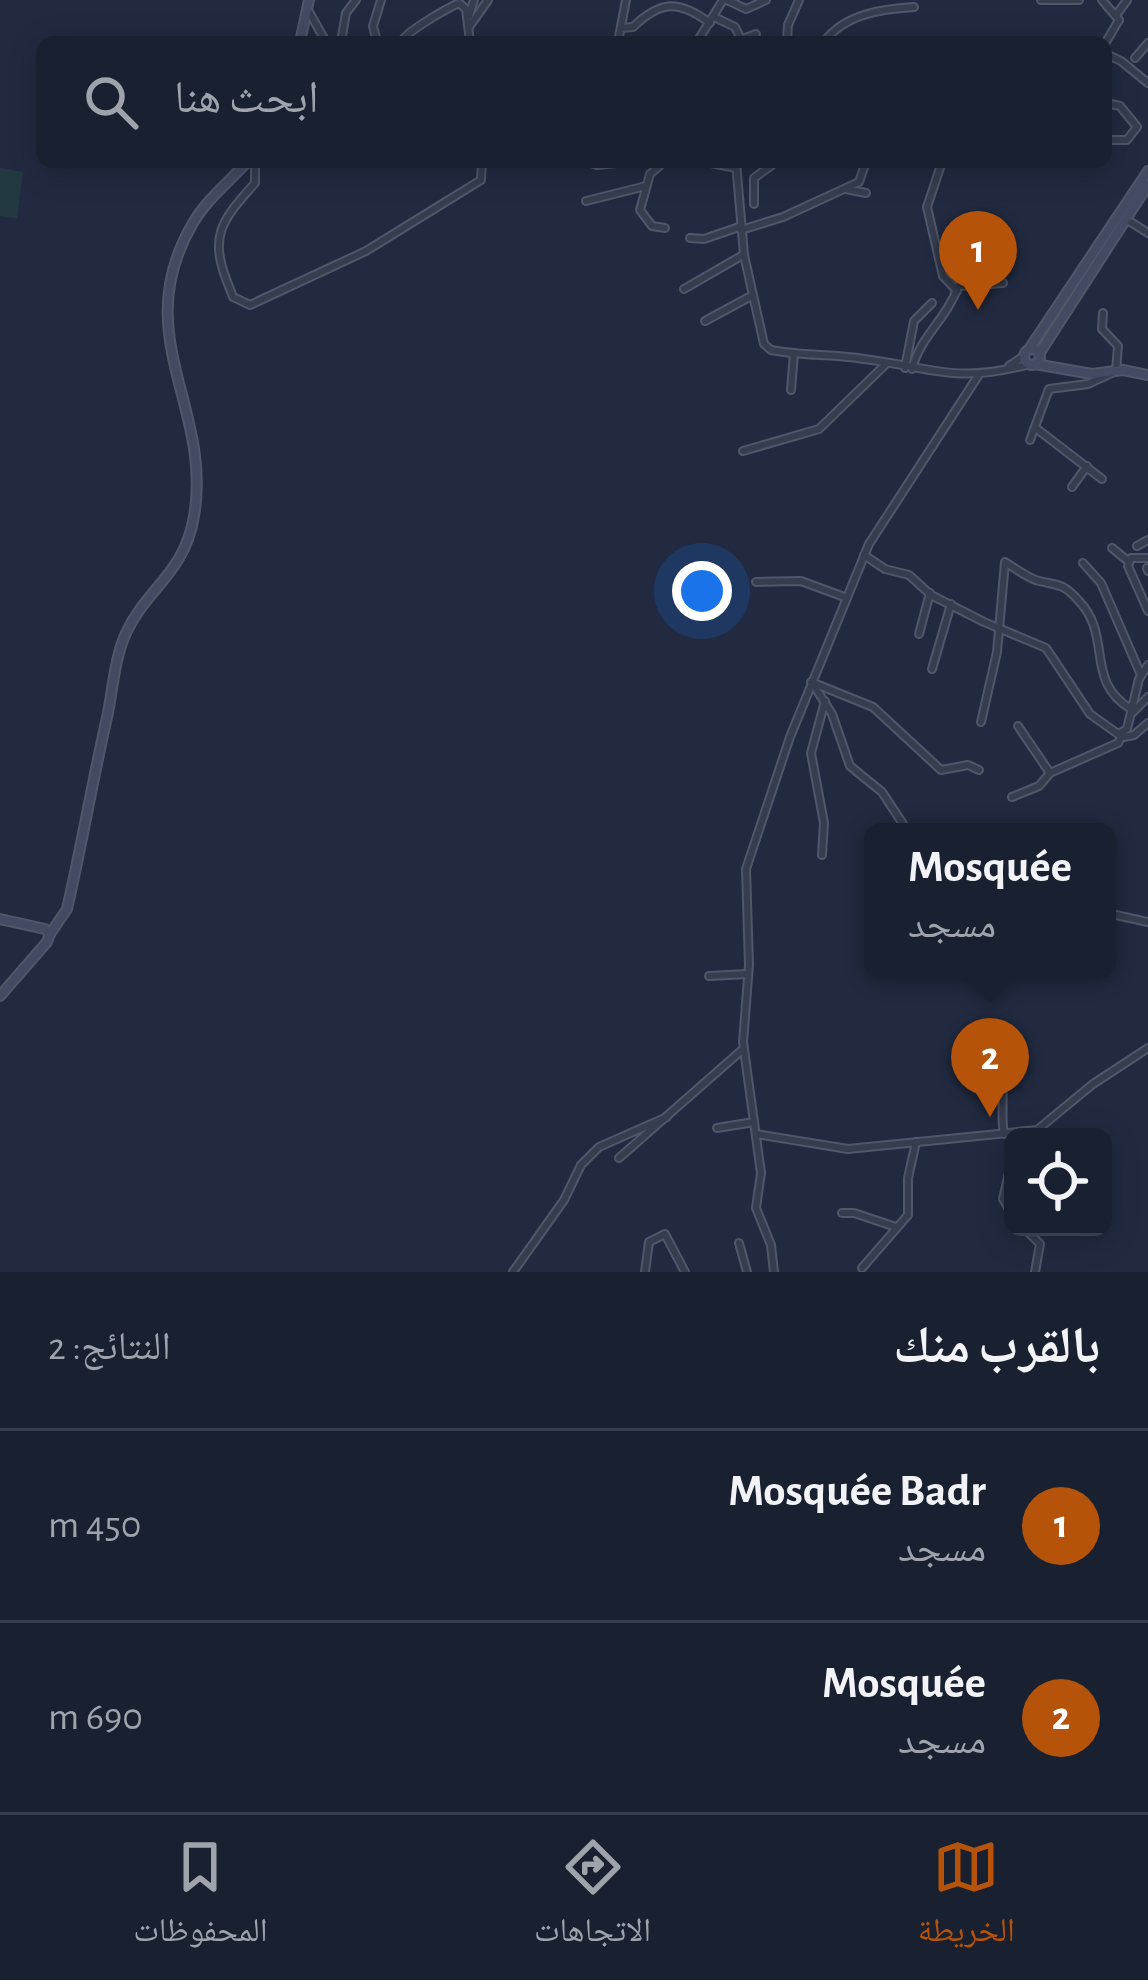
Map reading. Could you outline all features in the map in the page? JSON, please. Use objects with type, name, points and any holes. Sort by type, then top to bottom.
[{"type":"main road","points":[[301,36],[309,5]]},
{"type":"main road","points":[[0,996],[47,942],[67,909],[125,634],[176,566],[195,514],[190,418],[165,315],[175,267],[194,221],[245,168]]},
{"type":"main road","points":[[1033,357],[1148,171]]},
{"type":"main road","points":[[1033,357],[1148,185]]},
{"type":"main road","points":[[1033,357],[1056,368],[1092,374],[1148,375]]},
{"type":"main road","points":[[0,919],[44,928],[50,934]]},
{"type":"street","points":[[342,36],[346,13],[356,0]]},
{"type":"street","points":[[375,36],[381,0]]},
{"type":"street","points":[[468,23],[474,0]]},
{"type":"street","points":[[468,23],[488,0]]},
{"type":"street","points":[[620,36],[626,0]]},
{"type":"street","points":[[701,36],[725,0],[746,10],[766,0]]},
{"type":"street","points":[[788,36],[799,0]]},
{"type":"street","points":[[1041,0],[1079,0]]},
{"type":"street","points":[[1102,0],[1117,14],[1119,25],[1111,36]]},
{"type":"street","points":[[1117,14],[1127,0]]},
{"type":"street","points":[[309,5],[323,36]]},
{"type":"street","points":[[405,36],[452,5],[464,5],[469,36]]},
{"type":"street","points":[[621,28],[633,27],[647,11],[668,5],[693,9],[735,27],[737,36]]},
{"type":"street","points":[[831,36],[849,21],[914,7]]},
{"type":"street","points":[[750,36],[756,34]]},
{"type":"street","points":[[1135,58],[1148,43]]},
{"type":"street","points":[[1112,57],[1148,83]]},
{"type":"street","points":[[1112,104],[1120,106],[1137,127],[1126,140],[1112,140]]},
{"type":"street","points":[[252,168],[256,183],[226,215],[218,238],[233,297],[250,305],[366,251],[481,180],[482,168]]},
{"type":"street","points":[[654,168],[640,213],[652,226],[664,228]]},
{"type":"street","points":[[740,168],[744,255],[764,344],[771,350],[945,376],[978,376],[1033,357]]},
{"type":"street","points":[[754,204],[754,178],[768,168]]},
{"type":"street","points":[[690,238],[704,239],[783,217],[861,181],[864,168]]},
{"type":"street","points":[[940,168],[928,208],[944,276],[957,291]]},
{"type":"street","points":[[586,201],[647,185]]},
{"type":"street","points":[[845,189],[866,193]]},
{"type":"street","points":[[1126,219],[1148,233]]},
{"type":"street","points":[[684,289],[744,255]]},
{"type":"street","points":[[909,368],[962,284],[1004,283]]},
{"type":"street","points":[[705,320],[753,295]]},
{"type":"street","points":[[909,368],[914,321],[932,303]]},
{"type":"street","points":[[1030,440],[1049,389],[1088,384],[1116,371],[1118,346],[1102,329],[1103,313]]},
{"type":"street","points":[[791,390],[794,353]]},
{"type":"street","points":[[742,451],[819,428],[886,364]]},
{"type":"street","points":[[762,1272],[774,1270],[771,1244],[756,1208],[761,1173],[744,1049],[746,869],[811,682],[864,555],[978,376]]},
{"type":"street","points":[[1037,429],[1102,479]]},
{"type":"street","points":[[1072,487],[1087,465]]},
{"type":"street","points":[[1137,546],[1148,540]]},
{"type":"street","points":[[1112,548],[1129,561],[1148,611]]},
{"type":"street","points":[[864,555],[885,569],[909,575],[930,593],[998,629],[1046,648],[1090,714],[1118,734],[1134,735],[1148,723]]},
{"type":"street","points":[[1129,561],[1148,558]]},
{"type":"street","points":[[980,722],[997,652],[1005,562],[1037,580],[1055,580],[1090,614],[1099,637],[1106,686],[1130,712]]},
{"type":"street","points":[[1084,563],[1101,583],[1141,675]]},
{"type":"street","points":[[756,582],[801,581],[847,598]]},
{"type":"street","points":[[919,634],[930,593]]},
{"type":"street","points":[[932,669],[951,603]]},
{"type":"street","points":[[1012,797],[1039,786],[1051,773],[1118,743],[1148,665]]},
{"type":"street","points":[[811,682],[825,699],[850,766],[882,792],[902,823]]},
{"type":"street","points":[[811,682],[873,707],[941,770],[968,765],[979,770]]},
{"type":"street","points":[[1130,712],[1148,697]]},
{"type":"street","points":[[822,855],[824,823],[811,753],[825,699]]},
{"type":"street","points":[[1018,726],[1051,773]]},
{"type":"street","points":[[1116,915],[1148,922]]},
{"type":"street","points":[[709,976],[748,974]]},
{"type":"street","points":[[756,1134],[824,1148],[1004,1134],[1000,1077],[975,1047],[978,1025]]},
{"type":"street","points":[[1040,1128],[1093,1084],[1148,1048]]},
{"type":"street","points":[[619,1158],[744,1049]]},
{"type":"street","points":[[512,1272],[564,1200],[581,1165],[599,1147],[667,1117]]},
{"type":"street","points":[[717,1128],[754,1122]]},
{"type":"street","points":[[862,1268],[908,1215],[908,1178],[916,1142]]},
{"type":"street","points":[[842,1214],[854,1213],[896,1227]]},
{"type":"street","points":[[645,1272],[649,1242],[665,1234],[685,1272]]},
{"type":"street","points":[[1032,1236],[1040,1244],[1035,1272]]},
{"type":"street","points":[[739,1243],[747,1272]]},
{"type":"shaded area","points":[[0,168],[23,172],[17,218],[0,216]]},
{"type":"place","name":"Mosquée Badr","points":[[978,310]]},
{"type":"place","name":"Mosquée","points":[[990,1117]]}]
